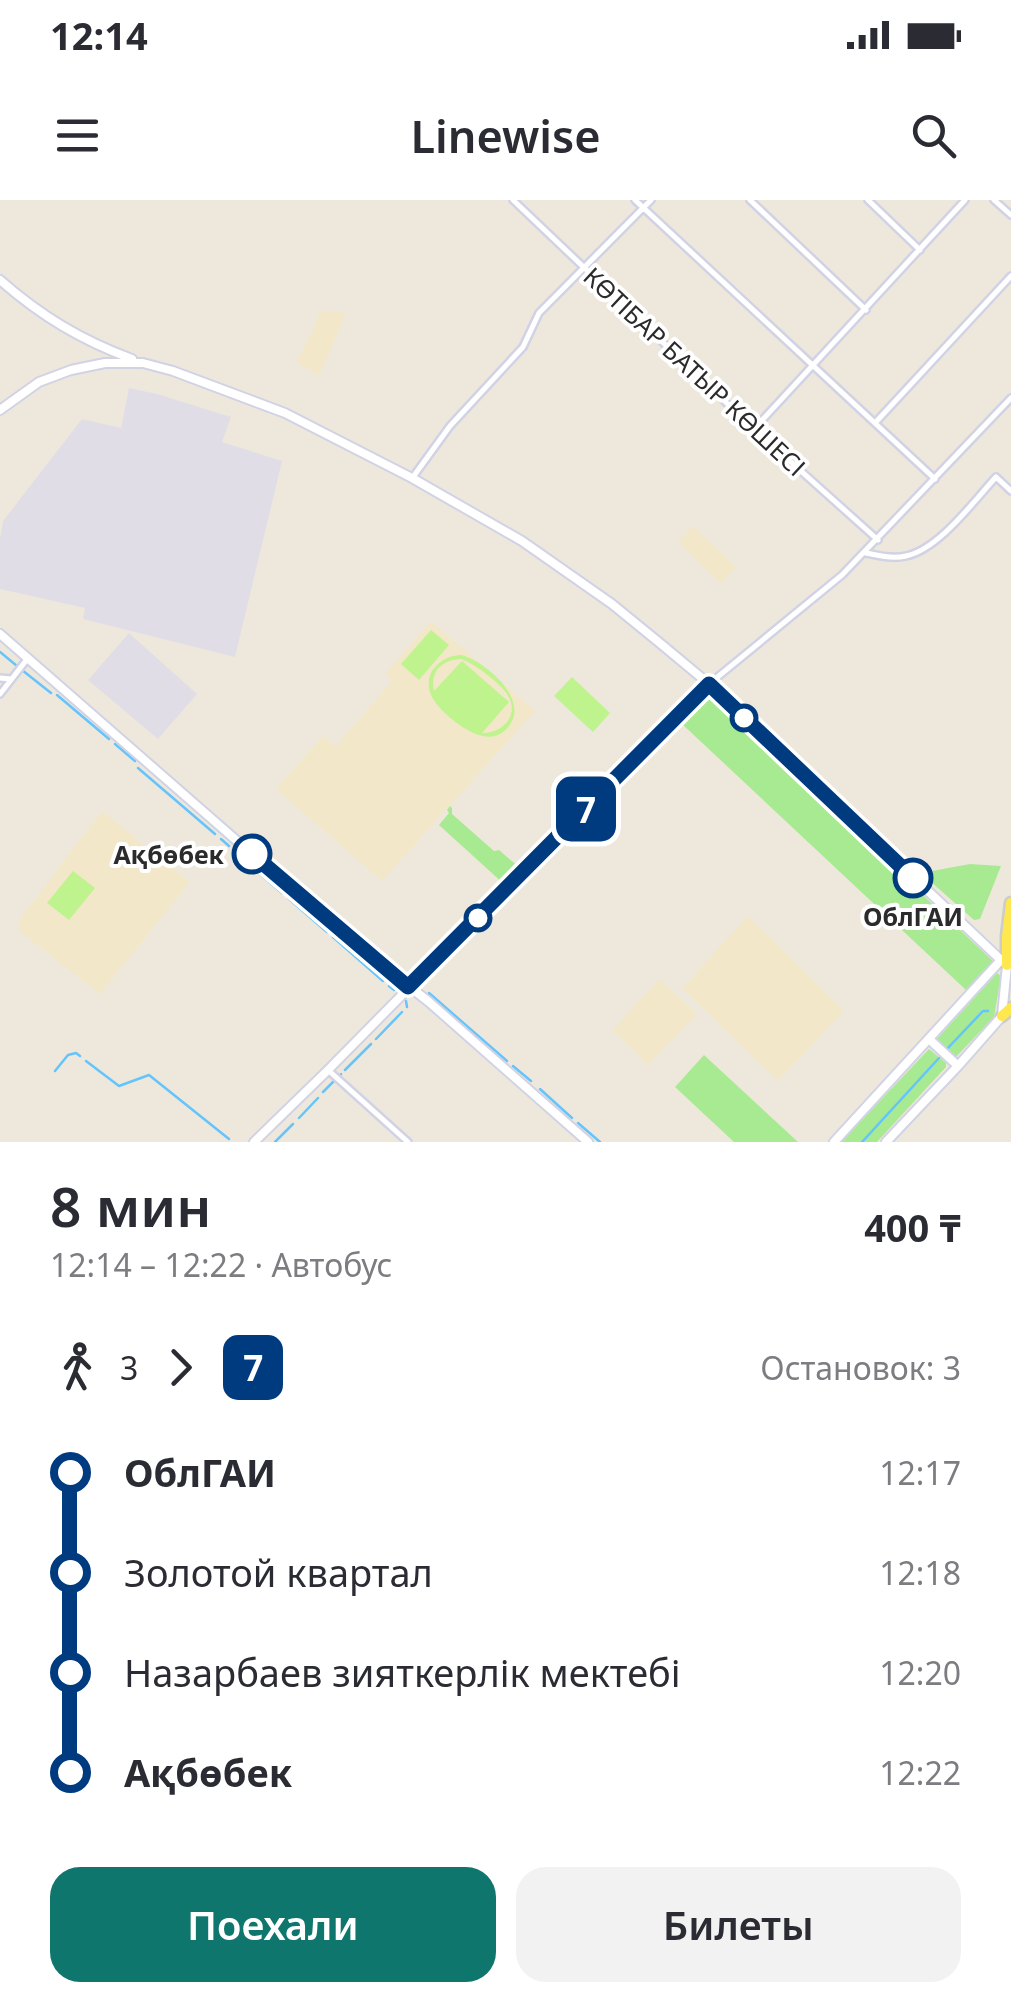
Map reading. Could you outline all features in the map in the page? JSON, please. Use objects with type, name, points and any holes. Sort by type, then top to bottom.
[{"type":"main road","points":[[1006,965],[1011,903]]},
{"type":"street","name":"КӨТІБАР БАТЫР КӨШЕСІ","points":[[514,200],[754,429],[878,540]]},
{"type":"street","points":[[635,200],[935,479]]},
{"type":"street","points":[[412,478],[450,426],[522,347],[539,313],[650,200]]},
{"type":"street","points":[[750,200],[866,310]]},
{"type":"street","points":[[868,200],[920,250]]},
{"type":"street","points":[[754,429],[966,200]]},
{"type":"street","points":[[994,200],[1011,215]]},
{"type":"street","points":[[875,423],[1011,276]]},
{"type":"street","points":[[0,280],[30,306],[80,337],[285,413],[412,478],[552,561],[612,604],[709,684],[1006,965],[1006,1012],[886,1142]]},
{"type":"street","points":[[2,408],[39,382],[71,370],[105,363],[143,363]]},
{"type":"street","points":[[254,1142],[709,684],[834,583],[878,540],[1011,398]]},
{"type":"street","points":[[865,552],[894,558],[923,550],[996,478],[1011,491]]},
{"type":"street","points":[[0,634],[588,1142]]},
{"type":"street","points":[[0,694],[28,658]]},
{"type":"street","points":[[0,678],[11,680]]},
{"type":"street","points":[[834,1142],[1006,965]]},
{"type":"street","points":[[930,1039],[958,1066]]},
{"type":"street","points":[[328,1070],[408,1142]]},
{"type":"shaded area","points":[[319,311],[346,313],[319,376],[296,362]]},
{"type":"shaded area","points":[[129,388],[231,417],[222,442],[282,461],[235,657],[83,619],[85,608],[0,589],[3,521],[82,419],[121,428]]},
{"type":"shaded area","points":[[693,526],[736,567],[721,583],[678,542]]},
{"type":"shaded area","points":[[431,621],[535,711],[382,881],[276,789],[323,736],[336,746],[392,681],[385,674]]},
{"type":"shaded area","points":[[129,633],[197,694],[158,739],[88,680]]},
{"type":"shaded area","points":[[102,811],[190,882],[100,994],[19,931],[19,920]]},
{"type":"shaded area","points":[[748,916],[844,1011],[778,1081],[682,988]]},
{"type":"shaded area","points":[[660,979],[697,1014],[648,1065],[612,1030]]},
{"type":"green space","points":[[431,630],[449,645],[419,680],[401,664]]},
{"type":"green space","points":[[461,655],[480,664],[507,690],[513,700],[514,711],[511,724],[500,734],[487,737],[469,731],[432,697],[429,681],[434,668]],"holes":[[[461,659],[499,684],[507,694],[511,702],[511,716],[502,727],[482,733],[509,702],[462,661],[434,691],[439,668]]]},
{"type":"green space","points":[[572,677],[610,713],[593,732],[554,696]]},
{"type":"green space","points":[[712,697],[993,961],[966,990],[682,724]]},
{"type":"green space","points":[[450,806],[452,814],[520,868],[505,885],[439,825]]},
{"type":"green space","points":[[970,864],[1001,866],[980,919],[974,920],[921,873]]},
{"type":"green space","points":[[73,871],[95,888],[69,920],[47,903]]},
{"type":"green space","points":[[997,973],[1001,976],[994,1017],[954,1059],[935,1041]]},
{"type":"green space","points":[[929,1049],[946,1067],[877,1142],[841,1142]]},
{"type":"green space","points":[[704,1055],[798,1142],[734,1142],[675,1087]]},
{"type":"waterway","points":[[0,652],[17,666]]},
{"type":"waterway","points":[[22,670],[51,693]]},
{"type":"waterway","points":[[57,695],[109,739]]},
{"type":"waterway","points":[[115,744],[135,761]]},
{"type":"waterway","points":[[138,768],[215,834]]},
{"type":"waterway","points":[[221,839],[229,846]]},
{"type":"waterway","points":[[234,851],[282,893]]},
{"type":"waterway","points":[[288,898],[327,932]]},
{"type":"waterway","points":[[333,937],[383,981]]},
{"type":"waterway","points":[[389,986],[394,990]]},
{"type":"waterway","points":[[429,993],[507,1061]]},
{"type":"waterway","points":[[406,1001],[407,1007]]},
{"type":"waterway","points":[[946,1050],[983,1011],[988,1011]]},
{"type":"waterway","points":[[376,1039],[402,1012]]},
{"type":"waterway","points":[[345,1070],[371,1044]]},
{"type":"waterway","points":[[55,1071],[68,1055],[80,1056]]},
{"type":"waterway","points":[[862,1142],[939,1058]]},
{"type":"waterway","points":[[86,1061],[119,1086],[149,1075],[229,1139]]},
{"type":"waterway","points":[[513,1066],[531,1081]]},
{"type":"waterway","points":[[323,1092],[334,1081]]},
{"type":"waterway","points":[[540,1089],[572,1118]]},
{"type":"waterway","points":[[299,1118],[318,1098]]},
{"type":"waterway","points":[[578,1123],[600,1142]]},
{"type":"waterway","points":[[275,1142],[293,1124]]},
{"type":"bus line","name":"7","points":[[252,854],[408,987],[709,684],[913,878]]},
{"type":"place","name":"Ақбөбек","points":[[252,854]]},
{"type":"place","name":"ОблГАИ","points":[[913,878]]}]
